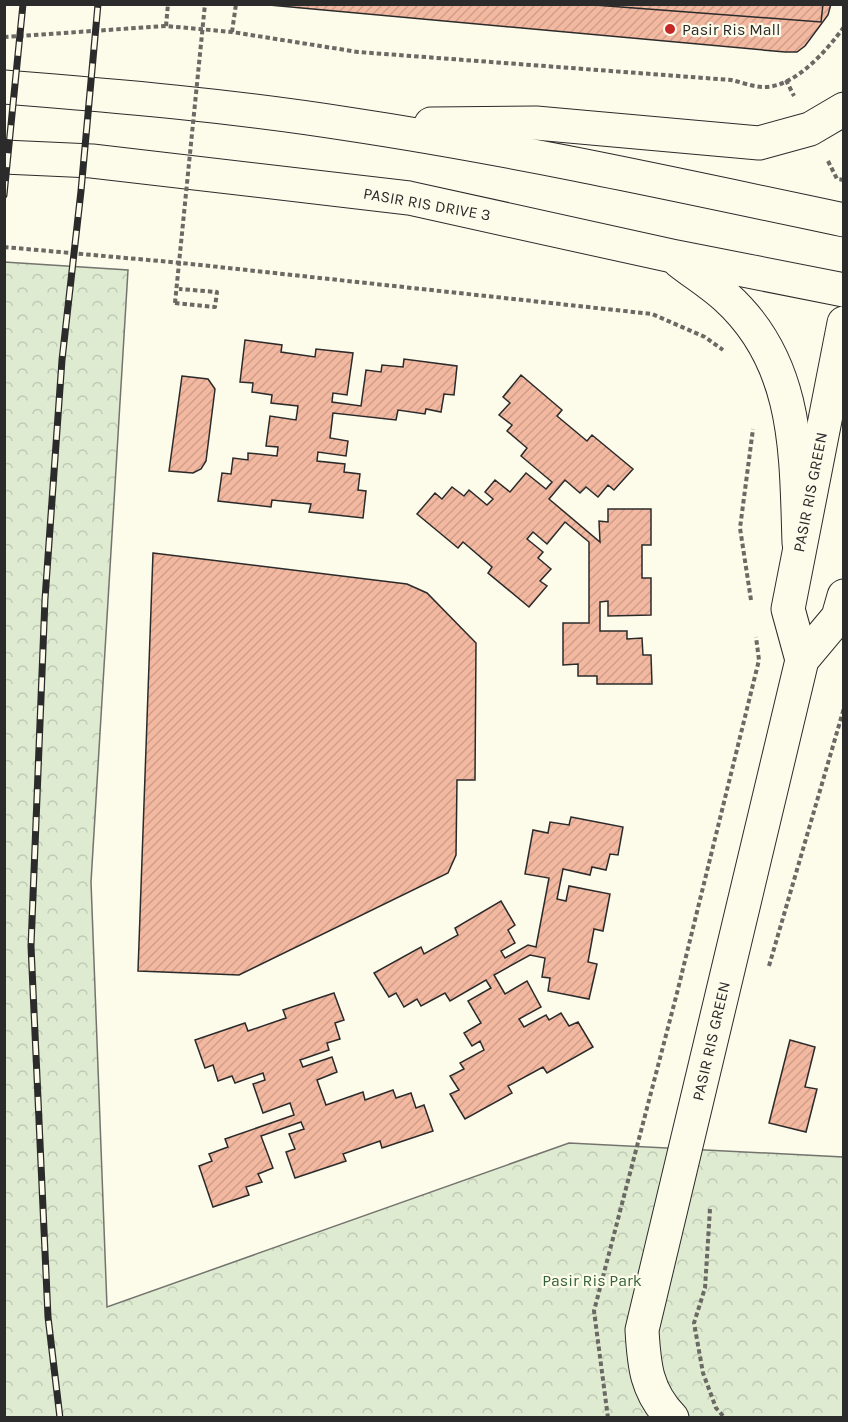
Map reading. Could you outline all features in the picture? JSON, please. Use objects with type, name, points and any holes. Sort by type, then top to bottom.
[{"type":"main road","points":[[4,87],[138,97],[380,129],[641,177],[843,220]]},
{"type":"main road","points":[[380,129],[441,123],[536,123],[759,143],[810,129],[843,109]]},
{"type":"main road","name":"PASIR RIS DRIVE 3","points":[[4,157],[92,161],[409,198],[672,256],[843,290]]},
{"type":"main road","points":[[672,256],[726,297],[753,327],[772,357],[788,400],[796,450],[799,543]]},
{"type":"main road","name":"PASIR RIS GREEN","points":[[802,660],[788,609],[843,323]]},
{"type":"main road","name":"PASIR RIS GREEN","points":[[672,1418],[660,1405],[644,1369],[642,1330],[802,660],[838,617],[843,596]]},
{"type":"path","points":[[166,26],[168,4]]},
{"type":"path","points":[[178,289],[217,292],[215,307],[175,303],[206,4]]},
{"type":"path","points":[[232,32],[236,4]]},
{"type":"path","points":[[4,38],[166,26],[232,32],[358,52],[731,80],[765,87],[786,80],[809,66],[828,49],[843,27]]},
{"type":"path","points":[[837,178],[843,180]]},
{"type":"path","points":[[4,247],[652,314],[705,337],[723,350],[728,359]]},
{"type":"path","points":[[752,604],[740,528],[753,443],[753,424]]},
{"type":"path","points":[[608,1418],[594,1311],[677,993],[759,660],[754,627]]},
{"type":"path","points":[[766,977],[843,708]]},
{"type":"path","points":[[711,1205],[705,1288],[694,1323],[703,1373],[716,1408],[725,1418]]},
{"type":"green space","name":"Pasir Ris Park","points":[[4,262],[128,270],[91,882],[107,1307],[569,1143],[843,1157],[843,1417],[5,1417]]},
{"type":"building","name":"Pasir Ris Mall","points":[[258,4],[831,4],[828,15],[805,46],[797,52],[785,52]]},
{"type":"building","points":[[581,4],[823,4],[821,22]]},
{"type":"building","points":[[245,340],[282,345],[281,352],[315,357],[316,349],[353,353],[347,395],[333,393],[332,402],[361,406],[366,370],[381,372],[382,365],[403,367],[404,359],[457,366],[454,395],[444,394],[441,412],[426,409],[425,414],[398,410],[396,420],[333,413],[330,438],[348,441],[346,456],[318,452],[317,461],[345,464],[344,472],[360,474],[358,490],[366,491],[363,518],[309,512],[311,504],[272,500],[271,507],[218,501],[222,473],[231,474],[233,458],[248,460],[248,453],[277,456],[278,447],[266,446],[270,416],[296,420],[298,406],[271,403],[272,395],[252,392],[253,383],[240,382]]},
{"type":"building","points":[[521,375],[562,410],[557,416],[587,441],[592,435],[633,469],[614,490],[608,485],[598,497],[586,487],[580,493],[565,480],[549,499],[600,542],[599,521],[608,522],[608,509],[651,509],[651,545],[642,545],[642,578],[651,578],[651,615],[608,616],[608,601],[600,602],[600,631],[627,631],[627,639],[642,638],[643,655],[651,655],[652,684],[597,684],[597,676],[578,676],[578,664],[563,665],[563,623],[589,623],[589,542],[565,522],[547,544],[533,532],[527,539],[543,552],[538,558],[551,569],[540,581],[547,586],[529,607],[488,573],[492,567],[463,542],[458,548],[417,514],[435,493],[442,499],[452,487],[464,496],[469,490],[487,505],[493,499],[485,492],[495,480],[510,492],[526,473],[546,489],[552,482],[521,456],[527,448],[507,431],[512,425],[499,415],[510,403],[503,397]]},
{"type":"building","points":[[182,376],[208,379],[215,389],[206,461],[201,469],[193,473],[169,471]]},
{"type":"building","points":[[153,553],[407,584],[427,593],[476,643],[475,780],[457,780],[456,855],[448,873],[239,975],[138,971]]},
{"type":"building","points":[[571,817],[623,827],[618,855],[610,854],[606,870],[592,867],[590,875],[563,869],[557,899],[566,901],[569,886],[610,894],[603,931],[594,929],[588,962],[597,964],[589,999],[548,991],[550,978],[542,977],[545,958],[530,955],[494,975],[505,994],[527,981],[541,1007],[519,1019],[524,1027],[546,1015],[549,1020],[561,1013],[569,1026],[578,1022],[593,1047],[547,1073],[543,1067],[508,1086],[512,1093],[465,1119],[450,1094],[459,1090],[450,1076],[464,1069],[460,1063],[484,1050],[480,1041],[472,1046],[464,1033],[481,1023],[468,1001],[491,988],[486,980],[450,1001],[445,993],[421,1006],[417,999],[404,1007],[396,993],[389,997],[374,973],[421,947],[424,954],[458,935],[455,928],[501,901],[515,925],[508,930],[515,943],[501,951],[505,958],[528,945],[536,947],[549,878],[525,874],[533,830],[548,833],[550,822],[569,825]]},
{"type":"building","points":[[334,993],[344,1020],[335,1023],[340,1039],[327,1043],[329,1050],[300,1060],[303,1067],[332,1057],[337,1072],[317,1080],[326,1105],[363,1092],[365,1100],[393,1090],[396,1098],[411,1093],[416,1108],[424,1105],[433,1131],[382,1148],[380,1141],[343,1154],[346,1161],[295,1178],[286,1152],[295,1149],[289,1134],[304,1129],[301,1122],[261,1136],[273,1168],[258,1174],[262,1182],[246,1187],[249,1195],[213,1207],[199,1166],[212,1161],[209,1154],[228,1147],[225,1139],[294,1115],[290,1103],[263,1113],[253,1084],[265,1080],[263,1073],[235,1083],[232,1076],[218,1081],[213,1065],[205,1068],[195,1040],[245,1023],[248,1031],[286,1018],[283,1010]]},
{"type":"building","points":[[790,1040],[815,1047],[805,1087],[817,1089],[806,1132],[769,1123]]},
{"type":"railway","points":[[4,195],[23,4]]},
{"type":"railway","points":[[60,1418],[48,1317],[31,946],[45,599],[62,360],[81,191],[98,4]]},
{"type":"place","name":"Pasir Ris Mall","points":[[670,29]]}]
